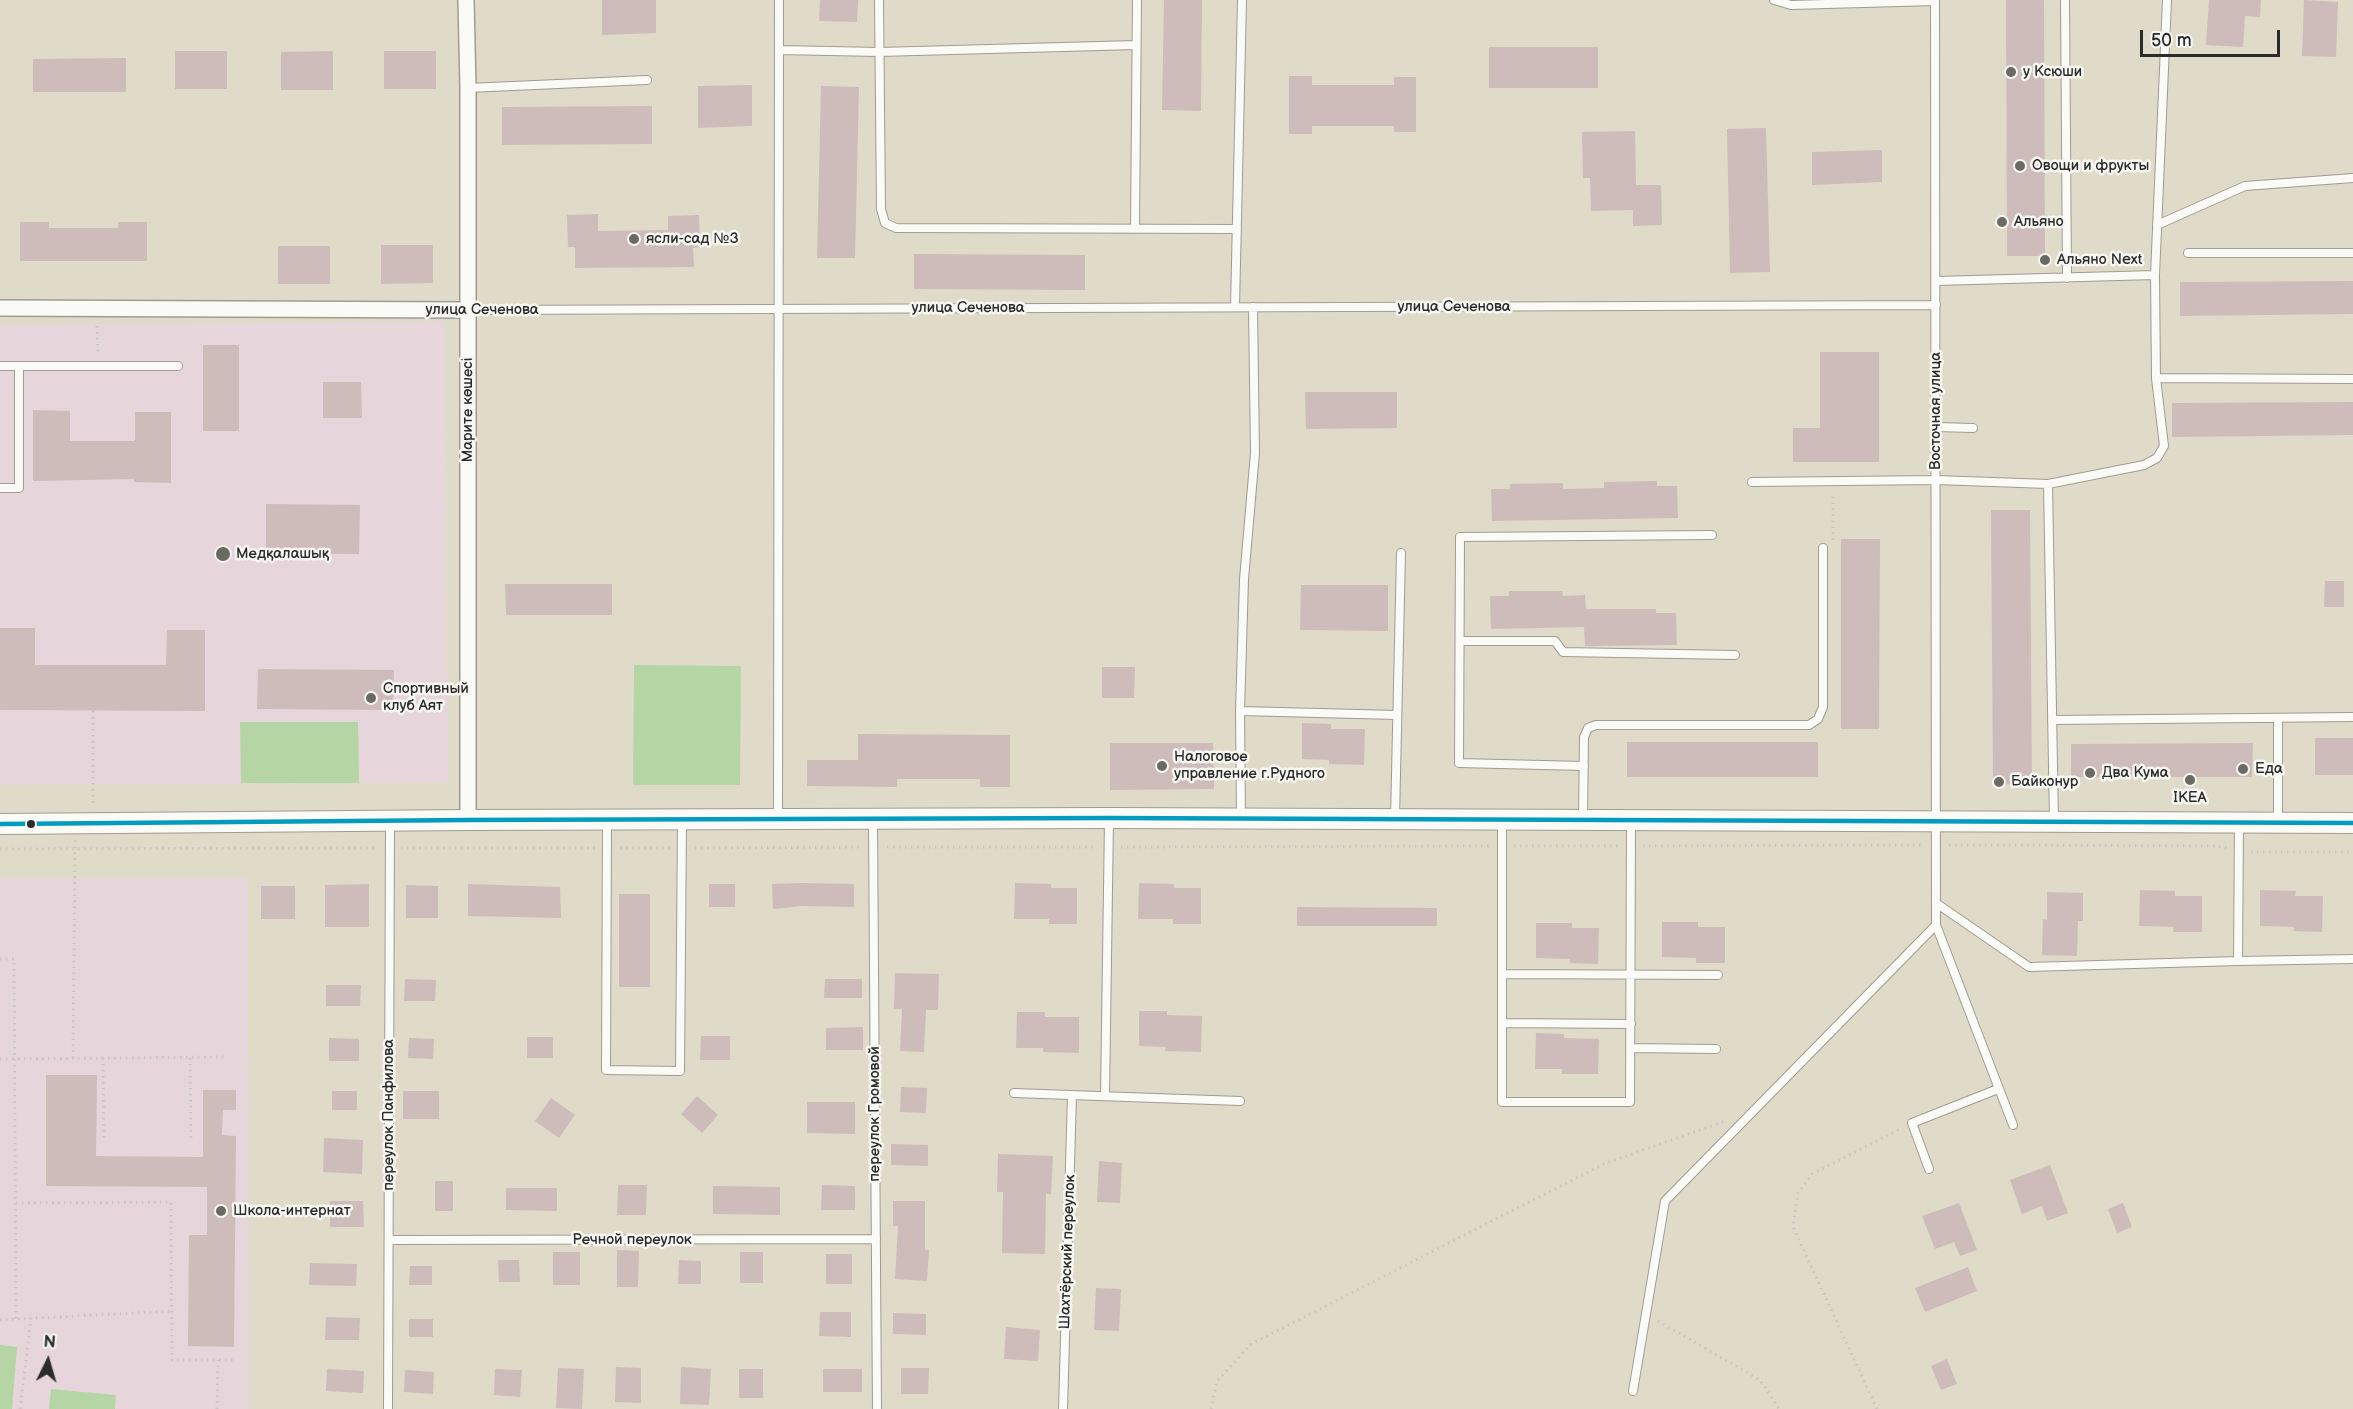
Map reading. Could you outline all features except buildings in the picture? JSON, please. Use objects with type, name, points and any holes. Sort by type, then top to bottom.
[{"type":"street","name":"Марите көшесі","points":[[466,0],[468,820]]},
{"type":"street","name":"улица Сеченова","points":[[0,308],[468,310]]},
{"type":"street","points":[[0,824],[390,820],[1109,818],[2054,824],[2353,823]]},
{"type":"lane","points":[[778,819],[779,0]]},
{"type":"lane","points":[[879,0],[880,209],[885,223],[896,228],[1237,229]]},
{"type":"lane","points":[[1135,227],[1137,0]]},
{"type":"lane","points":[[1235,307],[1242,0]]},
{"type":"lane","points":[[1774,0],[1791,5],[1935,1]]},
{"type":"lane","points":[[2065,0],[2067,278]]},
{"type":"lane","points":[[1752,482],[1936,480],[2048,484],[2144,465],[2157,458],[2164,446],[2157,378],[2155,275],[2167,0]]},
{"type":"lane","name":"Восточная улица","points":[[1935,1],[1936,925]]},
{"type":"lane","points":[[779,50],[879,52],[1136,45]]},
{"type":"lane","points":[[468,88],[647,80]]},
{"type":"lane","points":[[2157,225],[2245,186],[2353,178]]},
{"type":"lane","points":[[2188,253],[2353,253]]},
{"type":"lane","points":[[1936,280],[2155,275]]},
{"type":"lane","name":"улица Сеченова","points":[[468,310],[1936,305]]},
{"type":"lane","points":[[1241,819],[1240,711],[1244,579],[1255,453],[1253,307]]},
{"type":"lane","points":[[0,366],[178,366]]},
{"type":"lane","points":[[0,488],[20,488],[19,366]]},
{"type":"lane","points":[[2157,378],[2353,379]]},
{"type":"lane","points":[[1936,428],[1973,428]]},
{"type":"lane","points":[[2048,484],[2054,824]]},
{"type":"lane","points":[[1584,766],[1459,763],[1460,537],[1712,534]]},
{"type":"lane","points":[[1583,820],[1584,737],[1588,728],[1596,725],[1809,725],[1818,719],[1823,707],[1823,548]]},
{"type":"lane","points":[[1395,820],[1401,553]]},
{"type":"lane","points":[[1460,641],[1556,640],[1563,652],[1735,655]]},
{"type":"lane","points":[[1240,711],[1397,716]]},
{"type":"lane","points":[[2052,720],[2353,717]]},
{"type":"lane","points":[[2278,718],[2278,823]]},
{"type":"lane","points":[[1105,1096],[1109,818]]},
{"type":"lane","points":[[607,820],[606,1070],[680,1071],[682,819]]},
{"type":"lane","name":"переулок Громовой","points":[[873,819],[877,1409]]},
{"type":"lane","name":"переулок Панфилова","points":[[388,1409],[390,820]]},
{"type":"lane","points":[[1502,820],[1502,1102],[1630,1102],[1631,821]]},
{"type":"lane","points":[[2238,961],[2239,824]]},
{"type":"lane","points":[[1936,903],[2030,967],[2353,959]]},
{"type":"lane","points":[[1633,1391],[1665,1201],[1936,925],[2013,1125]]},
{"type":"lane","points":[[1502,974],[1718,975]]},
{"type":"lane","points":[[1502,1023],[1631,1024]]},
{"type":"lane","points":[[1631,1048],[1716,1048]]},
{"type":"lane","points":[[1929,1169],[1912,1123],[1998,1089]]},
{"type":"lane","points":[[1014,1093],[1240,1101]]},
{"type":"lane","name":"Шахтёрский переулок","points":[[1063,1409],[1072,1095]]},
{"type":"lane","name":"Речной переулок","points":[[389,1240],[876,1239]]},
{"type":"path","points":[[97,309],[98,366]]},
{"type":"path","points":[[1823,548],[1833,544],[1833,481]]},
{"type":"path","points":[[73,1058],[75,849],[84,824],[93,711]]},
{"type":"path","points":[[0,849],[1935,845],[2218,846],[2239,852],[2353,852]]},
{"type":"path","points":[[0,959],[14,959],[16,1319]]},
{"type":"path","points":[[0,1059],[224,1057]]},
{"type":"path","points":[[103,1058],[104,1139]]},
{"type":"path","points":[[190,1058],[191,1142]]},
{"type":"path","points":[[1211,1409],[1216,1381],[1251,1344],[1604,1164],[1755,1110]]},
{"type":"path","points":[[1877,1409],[1793,1227],[1798,1194],[1812,1174],[1912,1123]]},
{"type":"path","points":[[16,1203],[171,1202],[172,1360],[236,1360]]},
{"type":"path","points":[[0,1320],[172,1311]]},
{"type":"path","points":[[1646,1314],[1760,1380],[1779,1409]]},
{"type":"path","points":[[21,1409],[31,1318]]},
{"type":"path","points":[[217,1409],[218,1360]]},
{"type":"shaded area","name":"Медқалашық","points":[[445,322],[448,782],[0,785],[0,325]]},
{"type":"shaded area","points":[[0,878],[248,878],[249,1409],[0,1409]]},
{"type":"green space","points":[[634,665],[741,666],[740,785],[633,785]]},
{"type":"green space","points":[[240,722],[358,722],[359,783],[241,783]]},
{"type":"green space","points":[[0,1345],[17,1347],[12,1409],[0,1409]]},
{"type":"green space","points":[[51,1389],[116,1395],[115,1409],[49,1409]]},
{"type":"transit line","points":[[0,824],[1109,818],[2353,823]]},
{"type":"place","name":"у Ксюши","points":[[2011,72]]},
{"type":"place","name":"Овощи и фрукты","points":[[2020,166]]},
{"type":"place","name":"Альяно","points":[[2002,222]]},
{"type":"place","name":"ясли-сад №3","points":[[634,239]]},
{"type":"place","name":"Альяно Next","points":[[2045,260]]},
{"type":"place","name":"Медқалашық","points":[[223,554]]},
{"type":"place","name":"Спортивный клуб Аят","points":[[371,698]]},
{"type":"place","name":"Налоговое управление г.Рудного","points":[[1162,766]]},
{"type":"place","name":"Еда","points":[[2243,769]]},
{"type":"place","name":"Два Кума","points":[[2090,773]]},
{"type":"place","name":"IKEA","points":[[2190,780]]},
{"type":"place","name":"Байконур","points":[[1999,782]]},
{"type":"place","name":"Школа-интернат","points":[[221,1211]]}]
